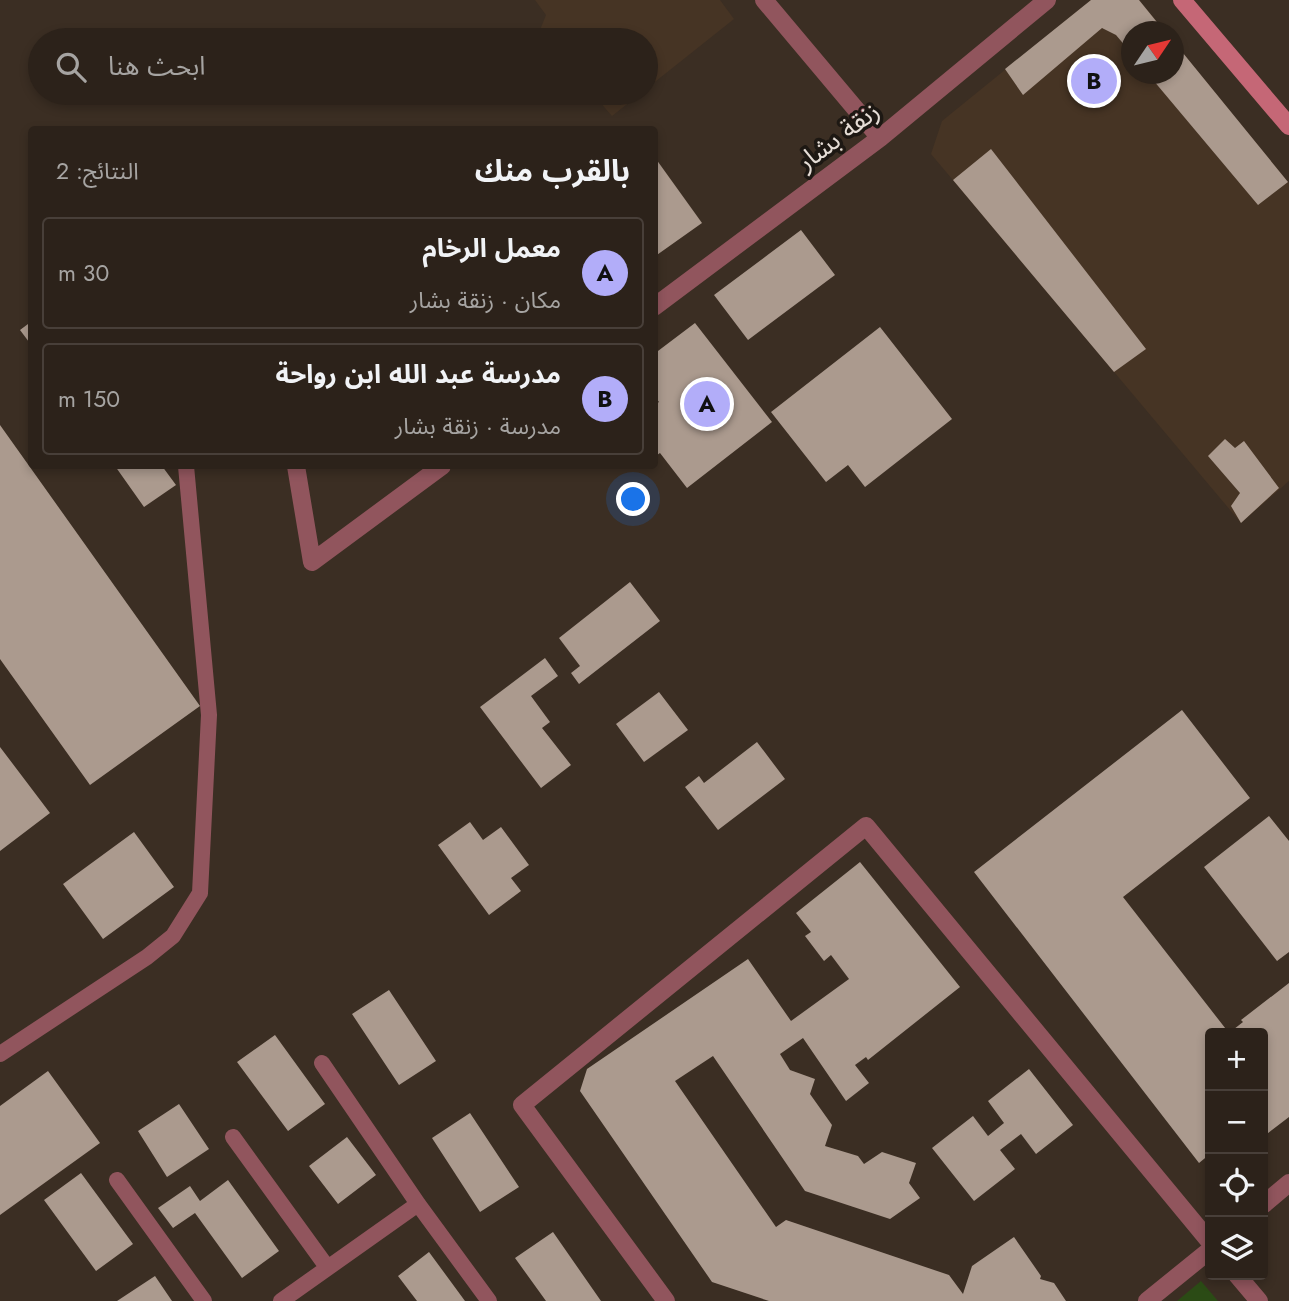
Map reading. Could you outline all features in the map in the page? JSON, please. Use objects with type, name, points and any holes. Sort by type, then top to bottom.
[{"type":"main road","points":[[1182,0],[1289,126]]},
{"type":"street","points":[[764,0],[880,138]]},
{"type":"street","name":"زنقة بشار","points":[[658,304],[880,138],[1047,0]]},
{"type":"street","points":[[296,469],[312,562],[438,469]]},
{"type":"street","points":[[666,1301],[522,1105],[866,826],[1205,1236]]},
{"type":"street","points":[[1268,1202],[1289,1183]]},
{"type":"street","points":[[1147,1301],[1205,1255]]},
{"type":"street","points":[[1241,1280],[1259,1301]]},
{"type":"lane","points":[[0,1054],[147,957],[173,936],[201,893],[209,715],[186,469]]},
{"type":"lane","points":[[322,1063],[418,1204],[489,1301]]},
{"type":"lane","points":[[233,1137],[327,1267]]},
{"type":"lane","points":[[117,1180],[204,1301]]},
{"type":"lane","points":[[281,1301],[418,1204]]},
{"type":"shaded area","points":[[535,0],[720,0],[734,19],[658,79],[658,28],[541,28],[546,15]]},
{"type":"shaded area","points":[[1091,0],[1139,0],[1157,21],[1121,21],[1121,84],[1184,84],[1184,54],[1289,183],[1289,481],[1241,523],[931,154],[942,121]]},
{"type":"shaded area","points":[[602,105],[626,105],[612,116]]},
{"type":"green space","points":[[1201,1281],[1218,1301],[1177,1301]]},
{"type":"building","points":[[1091,0],[1139,0],[1156,21],[1121,21],[1121,41],[1102,28],[1023,95],[1005,69]]},
{"type":"building","points":[[1184,54],[1288,182],[1258,205],[1156,84],[1184,84]]},
{"type":"building","points":[[991,149],[1146,349],[1114,372],[953,180]]},
{"type":"building","points":[[658,162],[702,223],[658,254]]},
{"type":"building","points":[[801,230],[835,275],[748,340],[714,295]]},
{"type":"building","points":[[695,323],[772,422],[687,488],[660,453],[658,454],[658,351]]},
{"type":"building","points":[[28,324],[28,341],[20,330]]},
{"type":"building","points":[[880,327],[952,419],[865,487],[848,465],[826,482],[771,412]]},
{"type":"building","points":[[0,425],[28,464],[28,469],[31,469],[200,706],[90,785],[0,659]]},
{"type":"building","points":[[1225,439],[1235,448],[1244,441],[1279,488],[1241,523],[1231,506],[1240,493],[1208,456]]},
{"type":"building","points":[[117,469],[164,469],[176,485],[144,507]]},
{"type":"building","points":[[630,582],[660,621],[579,684],[571,673],[580,666],[559,638]]},
{"type":"building","points":[[545,658],[558,676],[531,696],[550,722],[542,728],[571,765],[541,788],[480,707]]},
{"type":"building","points":[[659,692],[688,730],[644,762],[616,724]]},
{"type":"building","points":[[1182,710],[1250,798],[1123,897],[1225,1028],[1205,1028],[1205,1158],[1199,1163],[974,872]]},
{"type":"building","points":[[757,742],[785,779],[718,830],[685,787],[699,776],[704,783]]},
{"type":"building","points":[[0,747],[50,813],[0,851]]},
{"type":"building","points":[[1269,816],[1289,841],[1289,952],[1277,961],[1204,867]]},
{"type":"building","points":[[470,822],[483,840],[501,827],[529,865],[511,878],[521,891],[489,915],[438,845]]},
{"type":"building","points":[[134,832],[174,887],[103,939],[63,884]]},
{"type":"building","points":[[860,862],[960,987],[868,1060],[866,1057],[855,1065],[869,1083],[846,1101],[803,1038],[780,1054],[790,1070],[815,1079],[810,1094],[832,1125],[825,1146],[858,1156],[864,1164],[882,1152],[916,1163],[909,1183],[920,1198],[890,1219],[805,1191],[713,1056],[675,1081],[776,1227],[786,1220],[949,1275],[963,1294],[972,1266],[1014,1237],[1041,1276],[1040,1279],[1054,1283],[1066,1301],[769,1301],[712,1282],[580,1091],[587,1069],[748,959],[791,1021],[849,979],[831,955],[824,961],[805,936],[811,932],[796,913]]},
{"type":"building","points":[[1289,983],[1289,1117],[1268,1133],[1268,1028],[1235,1028],[1243,1022],[1241,1020]]},
{"type":"building","points":[[389,990],[436,1061],[399,1085],[352,1014]]},
{"type":"building","points":[[275,1035],[325,1104],[288,1131],[237,1062]]},
{"type":"building","points":[[1029,1069],[1073,1125],[1036,1154],[1021,1134],[1000,1150],[1015,1169],[974,1201],[932,1148],[973,1116],[988,1136],[1004,1123],[988,1101]]},
{"type":"building","points":[[48,1071],[100,1143],[0,1215],[0,1106]]},
{"type":"building","points":[[179,1104],[209,1149],[167,1177],[138,1131]]},
{"type":"building","points":[[470,1113],[519,1187],[480,1212],[432,1138]]},
{"type":"building","points":[[347,1137],[376,1175],[338,1204],[309,1166]]},
{"type":"building","points":[[81,1173],[133,1244],[96,1271],[44,1200]]},
{"type":"building","points":[[228,1180],[279,1251],[242,1278],[195,1213],[173,1228],[158,1208],[190,1186],[200,1201]]},
{"type":"building","points":[[553,1232],[601,1301],[546,1301],[515,1258]]},
{"type":"building","points":[[429,1252],[465,1301],[417,1301],[398,1276]]},
{"type":"building","points":[[155,1276],[172,1301],[117,1301]]},
{"type":"place","name":"مدرسة عبد الله ابن رواحة","points":[[1094,81]]},
{"type":"place","name":"معمل الرخام","points":[[707,404]]}]
